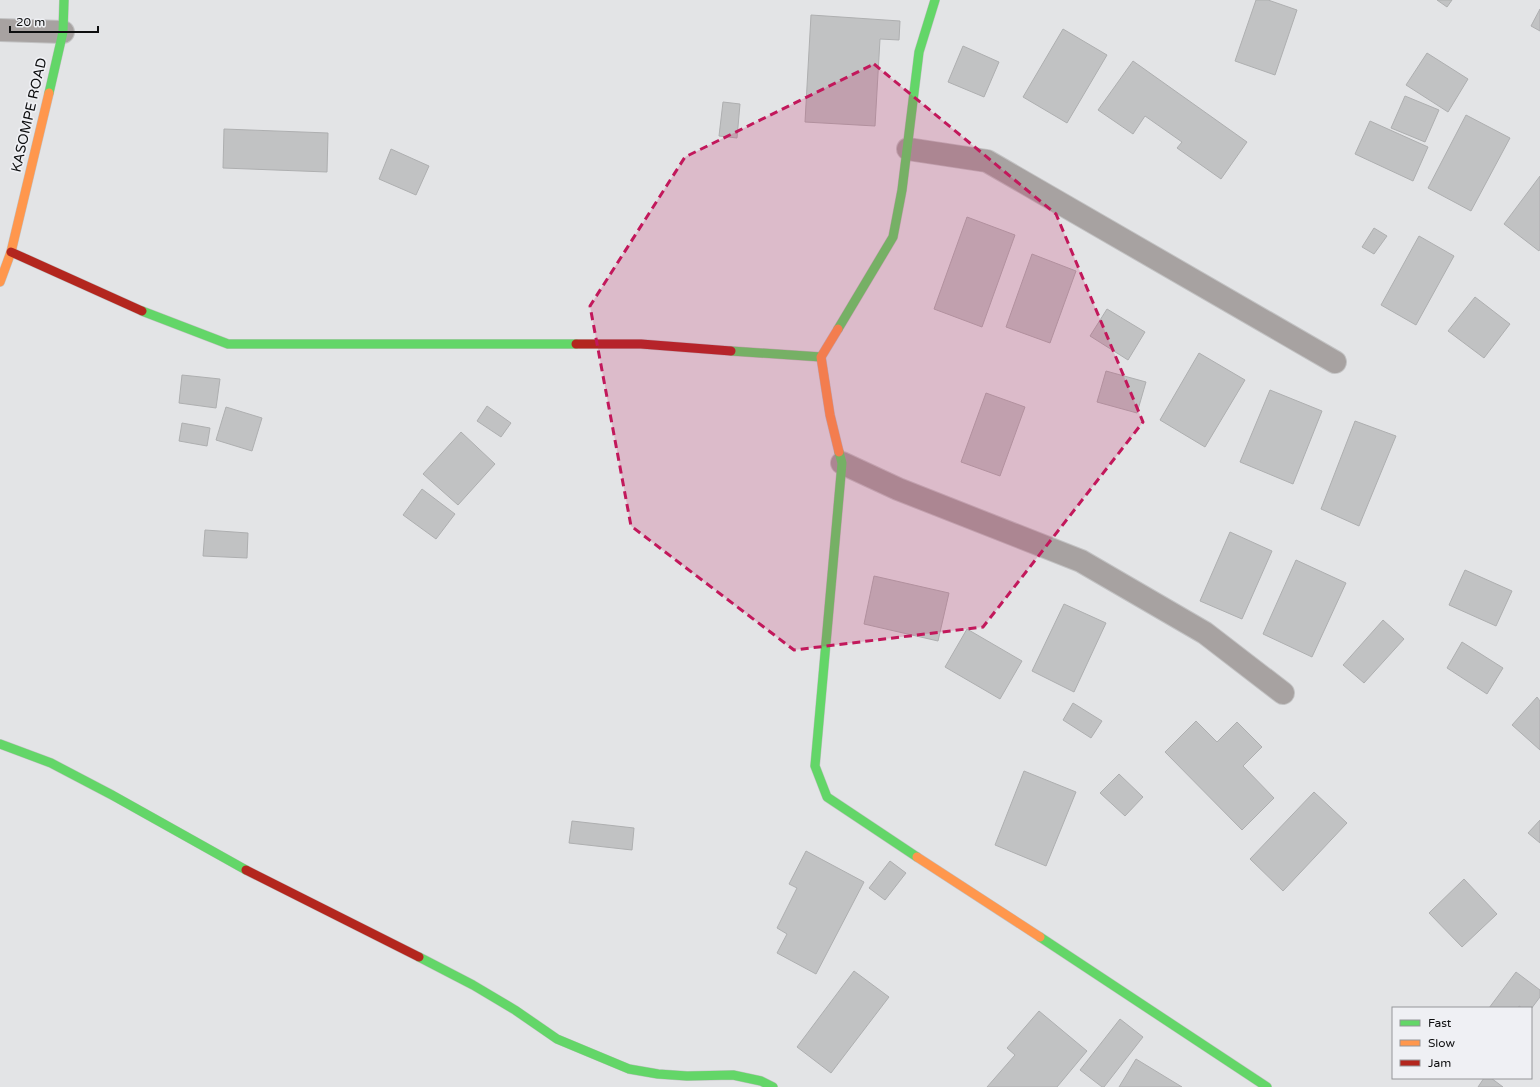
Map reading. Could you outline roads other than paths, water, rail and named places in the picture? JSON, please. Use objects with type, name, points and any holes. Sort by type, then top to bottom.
[{"type":"street","name":"KASOMPE ROAD","points":[[0,282],[11,252],[63,32],[64,0]]},
{"type":"street","points":[[935,0],[919,52],[908,149],[893,237],[821,357],[830,415],[842,463],[815,766],[827,797],[1267,1087]]},
{"type":"street","points":[[0,30],[63,32]]},
{"type":"street","points":[[908,149],[987,161],[1335,362]]},
{"type":"street","points":[[11,252],[124,304],[228,344],[641,344],[821,357]]},
{"type":"street","points":[[842,463],[898,489],[1082,561],[1205,633],[1283,693]]},
{"type":"street","points":[[0,744],[51,763],[112,795],[237,865],[474,984],[557,1039],[629,1069],[658,1074],[687,1076],[733,1075],[760,1081],[773,1087]]}]
